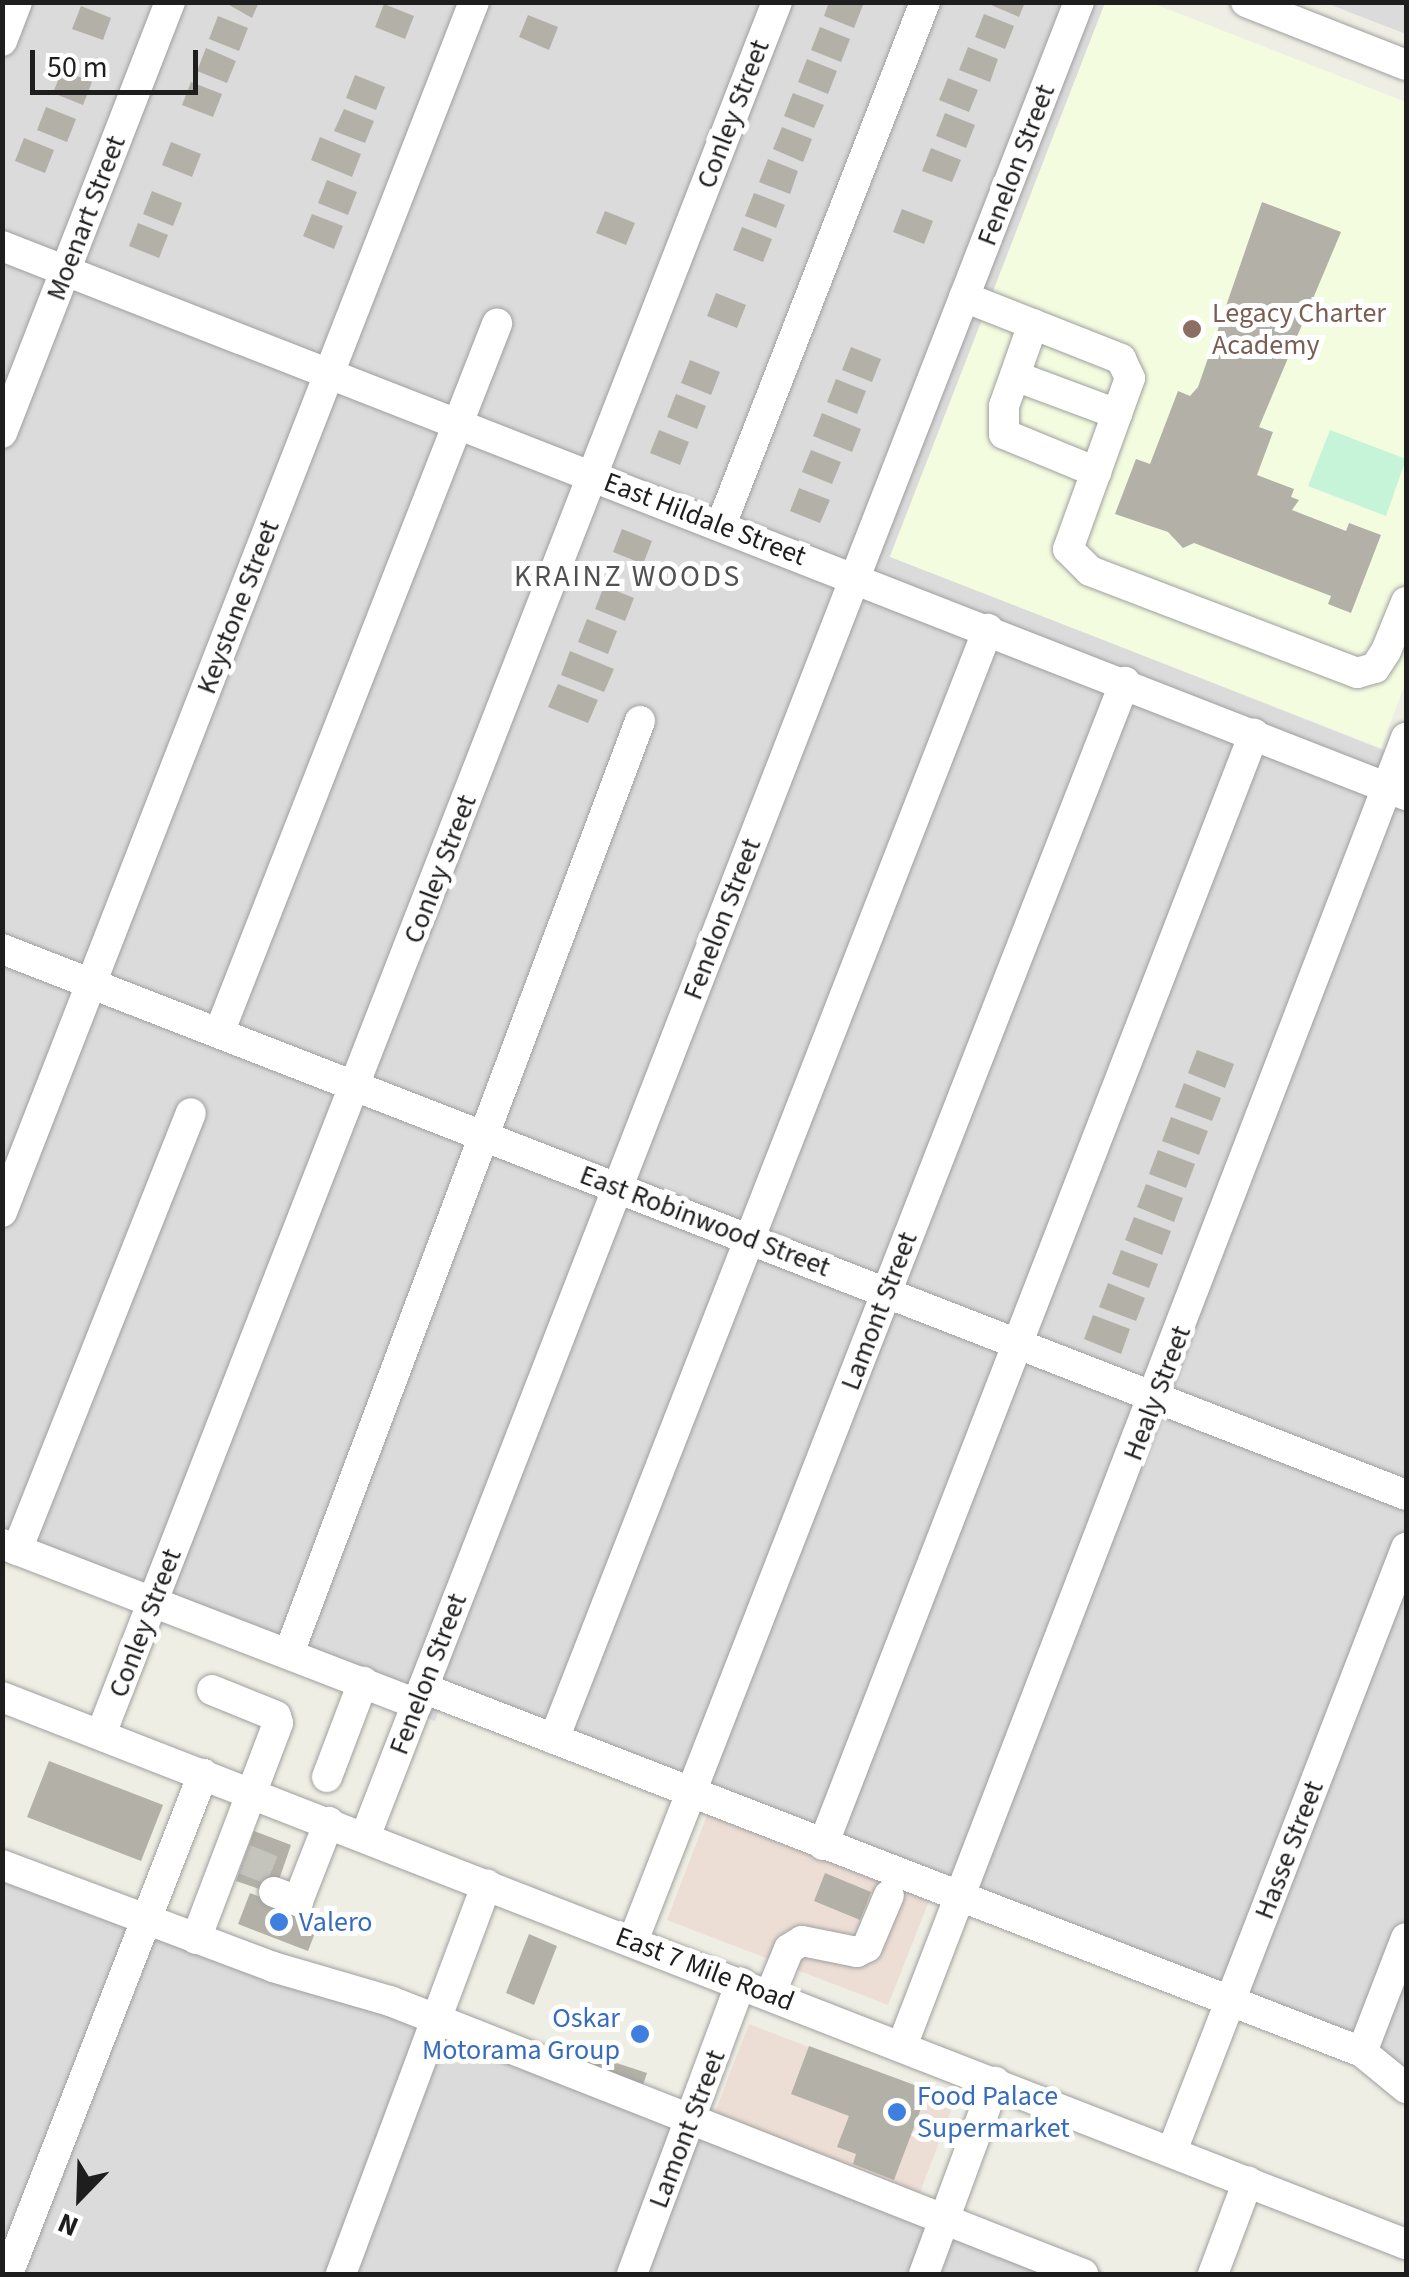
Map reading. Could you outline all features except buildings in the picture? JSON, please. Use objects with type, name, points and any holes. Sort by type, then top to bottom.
[{"type":"street","points":[[2,41],[18,2]]},
{"type":"street","name":"Moenart Street","points":[[2,433],[170,2]]},
{"type":"street","name":"Keystone Street","points":[[2,1212],[474,2]]},
{"type":"street","name":"Conley Street","points":[[102,1734],[777,2]]},
{"type":"street","points":[[721,525],[925,2]]},
{"type":"street","name":"Fenelon Street","points":[[365,1837],[1079,2]]},
{"type":"street","points":[[1246,2],[1406,64]]},
{"type":"street","name":"East Hildale Street","points":[[2,246],[1397,791]]},
{"type":"street","points":[[964,297],[1120,359],[1130,378],[1068,550],[1090,571],[1357,673],[1380,660],[1406,602]]},
{"type":"street","points":[[219,1033],[497,324]]},
{"type":"street","points":[[1033,324],[1000,420],[1004,434],[1096,472]]},
{"type":"street","points":[[1015,376],[1116,414]]},
{"type":"street","points":[[554,1740],[988,629]]},
{"type":"street","name":"Lamont Street","points":[[633,1941],[1126,682]]},
{"type":"street","points":[[289,1653],[481,1134],[640,721]]},
{"type":"street","points":[[822,1844],[1254,734]]},
{"type":"street","name":"Healy Street","points":[[902,2046],[1397,791],[1406,738]]},
{"type":"street","name":"East Robinwood Street","points":[[2,949],[1406,1495]]},
{"type":"street","points":[[191,1113],[10,1547],[363,1682],[420,1696],[554,1740],[1362,2052],[1406,2088]]},
{"type":"street","name":"Hasse Street","points":[[1172,2151],[1406,1548]]},
{"type":"street","points":[[327,1777],[363,1682]]},
{"type":"street","points":[[196,1939],[236,1857],[252,1793],[278,1719],[212,1690]]},
{"type":"street","name":"East 7 Mile Road","points":[[2,1696],[1406,2244]]},
{"type":"street","points":[[8,2274],[203,1774]]},
{"type":"street","points":[[292,1874],[329,1822]]},
{"type":"street","points":[[180,1834],[236,1857]]},
{"type":"street","points":[[2,1865],[196,1939],[349,1986],[1082,2274]]},
{"type":"street","points":[[341,2274],[487,1884]]},
{"type":"street","points":[[770,1995],[789,1949],[802,1941],[857,1952],[867,1947],[890,1895]]},
{"type":"street","points":[[1362,2052],[1406,1938]]},
{"type":"street","name":"Lamont Street","points":[[632,2274],[741,1983]]},
{"type":"street","points":[[924,2274],[996,2082]]},
{"type":"street","points":[[1213,2274],[1248,2181]]},
{"type":"shaded area","points":[[2,3],[1105,3],[890,556],[1406,759],[1406,2081],[446,1691],[435,1721],[3,1553]]},
{"type":"shaded area","name":"Legacy Charter Academy","points":[[1105,3],[1152,3],[1406,102],[1406,681],[1381,748],[890,557]]},
{"type":"shaded area","points":[[1326,3],[1406,3],[1406,34]]},
{"type":"shaded area","points":[[1330,430],[1406,459],[1386,516],[1308,486]]},
{"type":"shaded area","points":[[709,1810],[931,1896],[888,2005],[667,1920]]},
{"type":"shaded area","points":[[2,1855],[340,1973],[1110,2274],[3,2274]]},
{"type":"shaded area","points":[[749,2024],[954,2103],[917,2200],[712,2120]]},
{"type":"tunnel","points":[[244,1859],[281,1874]]},
{"type":"place","name":"Legacy Charter Academy","points":[[1192,329]]},
{"type":"place","name":"Valero","points":[[279,1922]]},
{"type":"place","name":"Oskar Motorama Group","points":[[640,2034]]},
{"type":"place","name":"Food Palace Supermarket","points":[[897,2112]]},
{"type":"district","name":"KRAINZ WOODS","points":[[628,577]]}]
